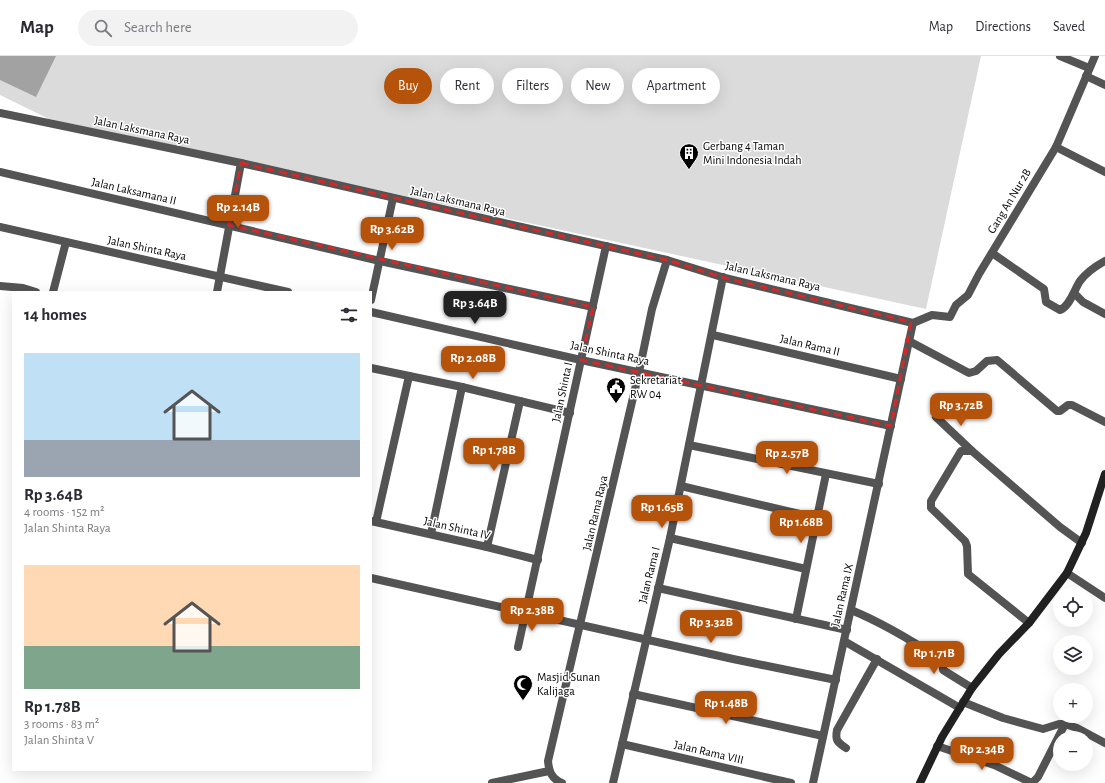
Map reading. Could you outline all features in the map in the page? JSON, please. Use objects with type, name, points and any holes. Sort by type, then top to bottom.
[{"type":"main road","points":[[920,783],[938,746],[972,688],[999,654],[1029,623],[1067,573],[1082,543],[1105,474]]},
{"type":"street","points":[[1060,56],[1105,85]]},
{"type":"street","name":"Gang An Nur 2B","points":[[911,322],[932,315],[950,317],[956,305],[968,295],[992,252],[1056,147],[1095,56]]},
{"type":"street","name":"Jalan Laksmana Raya","points":[[0,113],[241,163],[606,246],[667,260],[723,277],[911,322]]},
{"type":"street","points":[[1056,147],[1105,172]]},
{"type":"street","points":[[216,291],[241,163]]},
{"type":"street","name":"Jalan Laksamana II","points":[[0,172],[229,224],[380,261],[593,307]]},
{"type":"street","points":[[372,296],[393,198]]},
{"type":"street","name":"Jalan Shinta Raya","points":[[0,227],[284,291]]},
{"type":"street","points":[[53,291],[66,242]]},
{"type":"street","name":"Jalan Shinta I","points":[[518,647],[606,246]]},
{"type":"street","points":[[992,252],[1044,289],[1046,302],[1060,310],[1063,309],[1080,281],[1091,270],[1105,261]]},
{"type":"street","name":"Jalan Rama Raya","points":[[549,771],[548,761],[639,372],[652,309],[667,260]]},
{"type":"street","name":"Jalan Rama I","points":[[614,783],[633,694],[670,538],[713,334],[723,277]]},
{"type":"street","points":[[0,286],[23,288],[33,291]]},
{"type":"street","points":[[1074,293],[1082,302],[1105,314]]},
{"type":"street","name":"Jalan Shinta Raya","points":[[372,312],[581,360],[891,426]]},
{"type":"street","name":"Jalan Rama IX","points":[[813,783],[879,484],[909,341],[911,322]]},
{"type":"street","name":"Jalan Rama II","points":[[713,334],[901,379]]},
{"type":"street","points":[[909,341],[969,373],[976,371],[987,361],[997,360],[1057,411],[1060,411],[1068,405],[1072,405],[1105,422]]},
{"type":"street","points":[[372,368],[462,387],[570,413]]},
{"type":"street","points":[[374,522],[409,376]]},
{"type":"street","points":[[431,534],[462,387]]},
{"type":"street","points":[[487,547],[520,401]]},
{"type":"street","points":[[936,417],[972,452],[1060,527],[1082,543]]},
{"type":"street","points":[[689,445],[879,484]]},
{"type":"street","points":[[972,452],[961,451],[930,505],[936,514],[965,541],[967,546],[968,574],[1029,623]]},
{"type":"street","points":[[796,619],[826,474]]},
{"type":"street","points":[[681,486],[817,518]]},
{"type":"street","name":"Jalan Shinta IV","points":[[374,522],[538,560]]},
{"type":"street","points":[[670,538],[806,569]]},
{"type":"street","points":[[1067,573],[1105,598]]},
{"type":"street","points":[[372,578],[836,680]]},
{"type":"street","points":[[658,588],[847,630]]},
{"type":"street","points":[[851,610],[881,623],[913,641],[940,659],[943,663],[943,670],[972,688]]},
{"type":"street","points":[[844,641],[961,705],[1043,729],[1059,724],[1065,724],[1077,728],[1105,743]]},
{"type":"street","points":[[846,748],[837,742],[837,730],[877,659]]},
{"type":"street","points":[[633,694],[823,736]]},
{"type":"street","points":[[938,746],[994,765],[1032,783],[1038,778],[1065,724]]},
{"type":"street","name":"Jalan Rama VIII","points":[[622,744],[791,783]]},
{"type":"street","points":[[492,783],[549,771],[557,782]]},
{"type":"highlighted area","points":[[241,163],[667,260],[725,278],[911,322],[891,426],[581,360],[593,307],[229,225]]},
{"type":"shaded area","points":[[0,56],[981,56],[926,309],[49,119],[0,95]]},
{"type":"shaded area","points":[[0,56],[56,56],[36,97],[0,80]]},
{"type":"place","name":"Gerbang 4 Taman Mini Indonesia Indah","points":[[689,170]]},
{"type":"place","name":"Sekretariat RW 04","points":[[616,404]]},
{"type":"place","name":"Masjid Sunan Kalijaga","points":[[523,701]]}]
